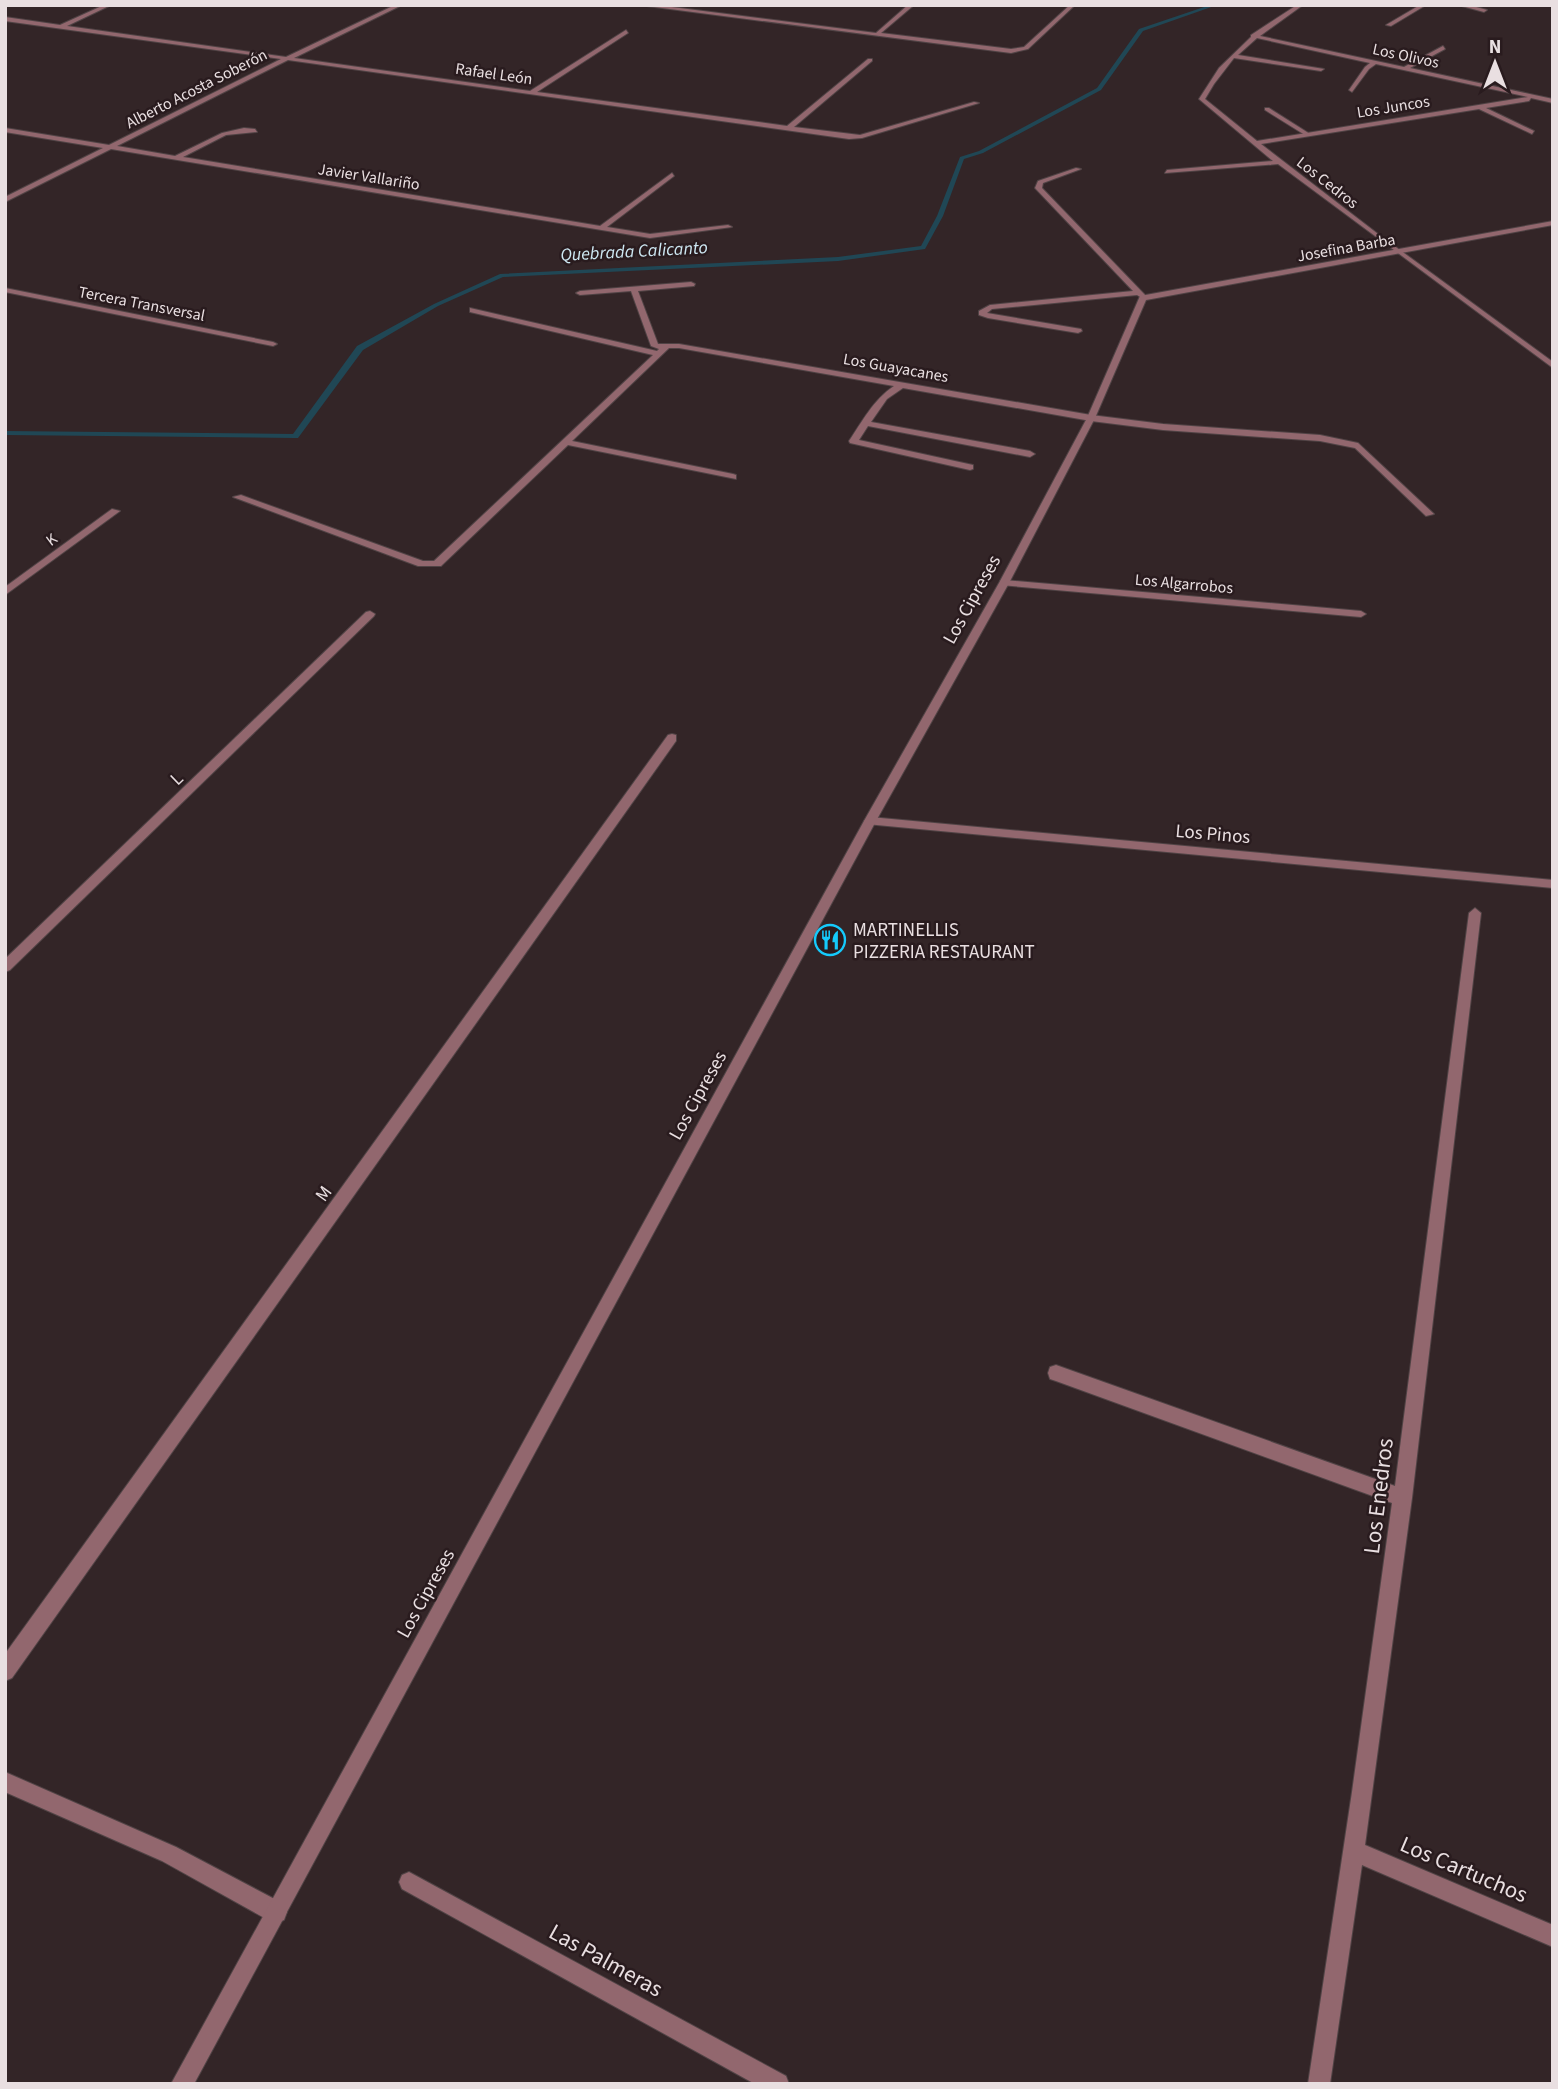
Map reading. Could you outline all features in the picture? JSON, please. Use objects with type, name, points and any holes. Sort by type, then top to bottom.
[{"type":"street","points":[[60,26],[109,5]]},
{"type":"street","name":"Alberto Acosta Soberón","points":[[5,200],[400,5]]},
{"type":"street","points":[[641,5],[989,50],[1026,48],[1073,5]]},
{"type":"street","points":[[876,35],[912,5]]},
{"type":"street","name":"Los Cedros","points":[[1301,5],[1252,36],[1233,56],[1202,98],[1254,143],[1553,366]]},
{"type":"street","points":[[1389,25],[1424,5]]},
{"type":"street","points":[[1460,5],[1484,10]]},
{"type":"street","name":"Rafael León","points":[[5,19],[860,137],[976,103]]},
{"type":"street","points":[[532,92],[626,32]]},
{"type":"street","name":"Los Olivos","points":[[1252,36],[1553,101]]},
{"type":"street","points":[[1405,69],[1443,48]]},
{"type":"street","points":[[1233,56],[1321,69]]},
{"type":"street","points":[[789,128],[870,60]]},
{"type":"street","points":[[1352,90],[1374,62]]},
{"type":"street","name":"Los Juncos","points":[[1254,143],[1537,98]]},
{"type":"street","points":[[1479,107],[1532,132]]},
{"type":"street","points":[[1266,109],[1307,134]]},
{"type":"street","name":"Javier Vallariño","points":[[5,130],[655,236],[728,227]]},
{"type":"street","points":[[176,158],[229,130],[256,131]]},
{"type":"street","points":[[1167,172],[1279,162]]},
{"type":"street","points":[[1078,169],[1040,182],[1038,188],[1141,295]]},
{"type":"street","points":[[601,228],[672,175]]},
{"type":"street","name":"Josefina Barba","points":[[1077,331],[982,313],[990,307],[1141,295],[1553,223]]},
{"type":"street","points":[[580,293],[691,284]]},
{"type":"street","points":[[238,496],[422,564],[437,564],[657,350],[634,289]]},
{"type":"street","name":"Tercera Transversal","points":[[5,290],[273,344]]},
{"type":"street","name":"Los Cipreses","points":[[181,2084],[870,821],[1004,583],[1091,418],[1141,295]]},
{"type":"street","name":"Los Guayacanes","points":[[473,310],[657,350],[688,347],[1091,418],[1163,427],[1320,438],[1358,446],[1429,514]]},
{"type":"street","points":[[903,384],[884,397],[853,441],[970,467]]},
{"type":"street","points":[[864,424],[1030,454]]},
{"type":"street","points":[[565,442],[733,477]]},
{"type":"street","name":"K","points":[[5,592],[115,510]]},
{"type":"street","name":"Los Algarrobos","points":[[1004,583],[1361,614]]},
{"type":"street","name":"L","points":[[5,967],[370,614]]},
{"type":"street","name":"M","points":[[5,1671],[672,738]]},
{"type":"street","name":"Los Pinos","points":[[870,821],[1553,884]]},
{"type":"street","name":"Los Enedros","points":[[1320,2084],[1403,1498],[1475,913]]},
{"type":"street","points":[[1055,1373],[1403,1498]]},
{"type":"street","points":[[5,1782],[170,1854],[276,1912]]},
{"type":"street","name":"Los Cartuchos","points":[[1355,1851],[1553,1936]]},
{"type":"street","name":"Las Palmeras","points":[[409,1882],[778,2084]]},
{"type":"waterway","name":"Quebrada Calicanto","points":[[5,433],[295,436],[360,348],[436,305],[502,275],[838,259],[923,248],[940,216],[962,158],[981,152],[1099,89],[1141,30],[1215,5]]},
{"type":"place","name":"MARTINELLIS PIZZERIA RESTAURANT","points":[[830,940]]}]
